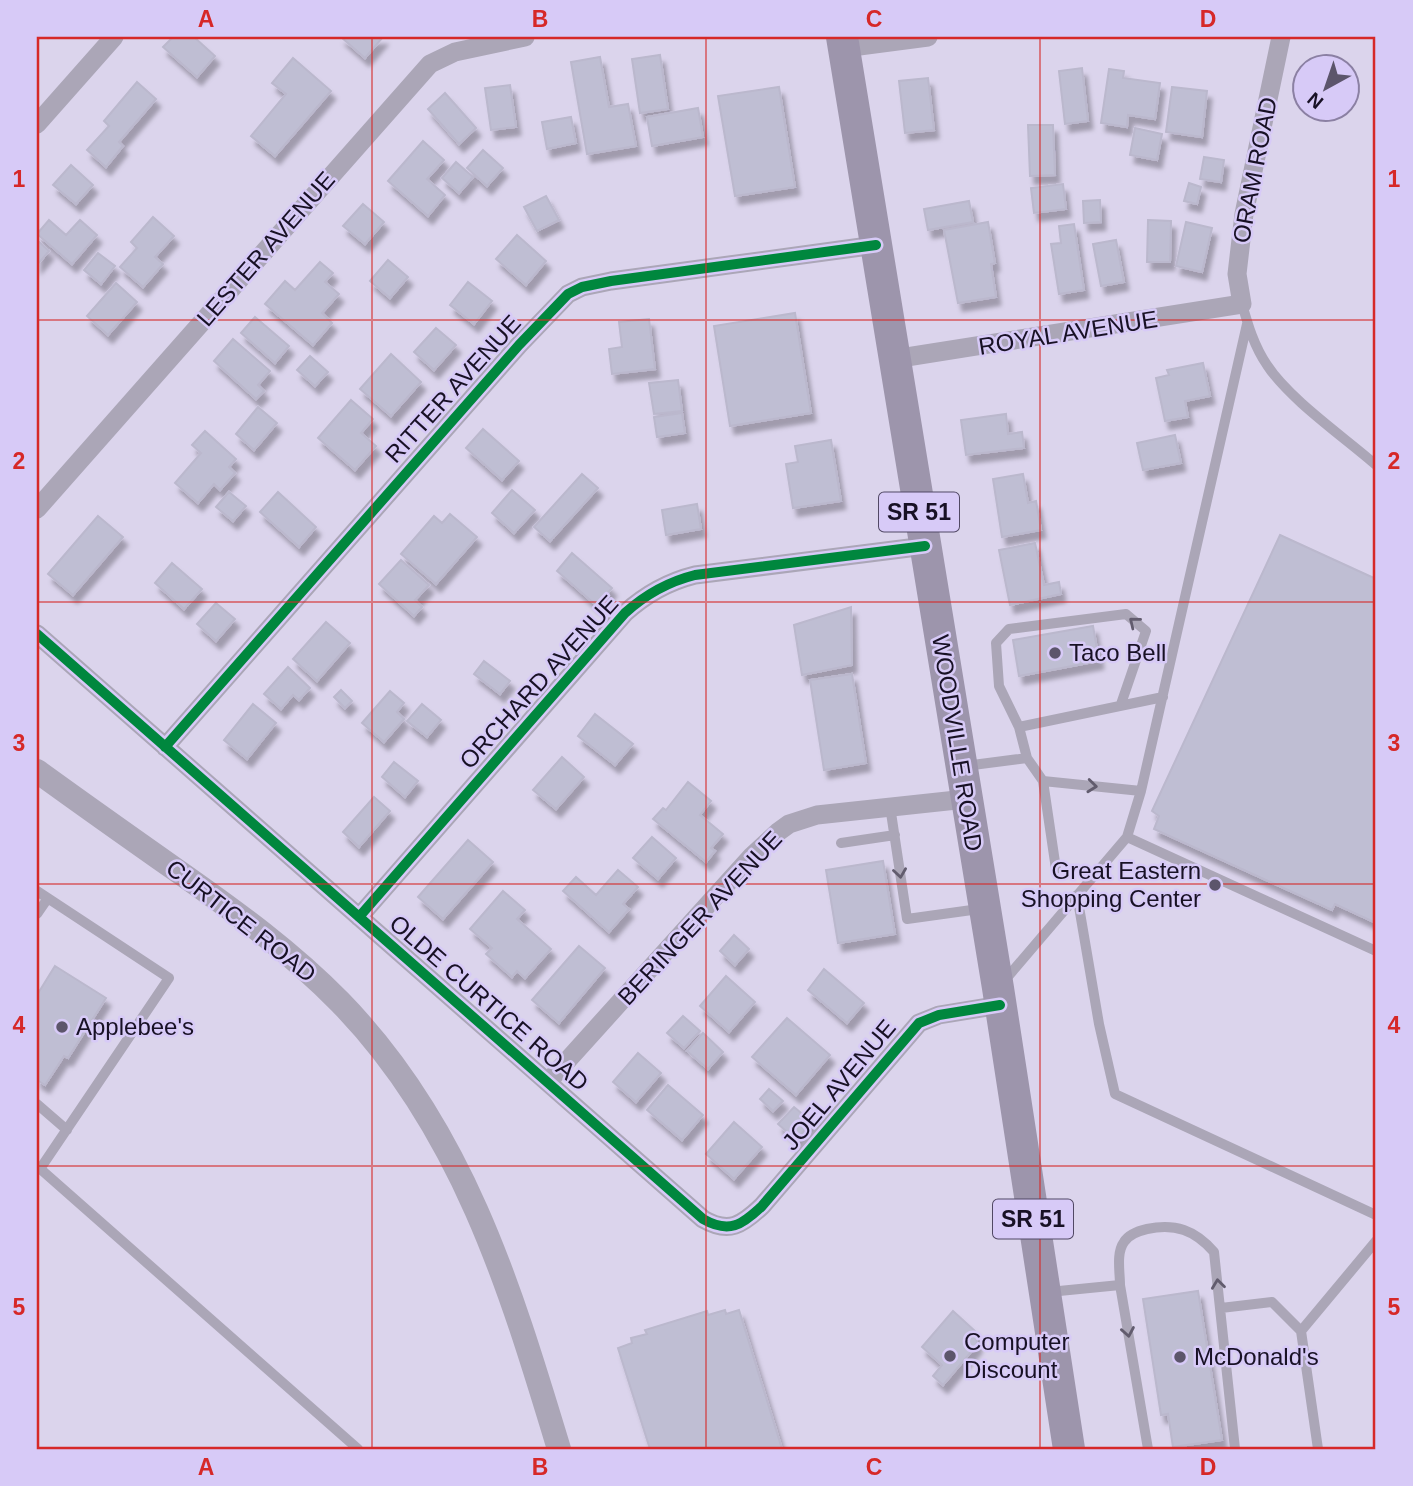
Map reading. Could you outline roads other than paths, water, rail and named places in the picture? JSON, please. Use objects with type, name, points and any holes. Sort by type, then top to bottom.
[{"type":"main road","name":"WOODVILLE ROAD","points":[[843,42],[999,996],[1069,1449]]},
{"type":"street","points":[[37,124],[114,37]]},
{"type":"street","name":"LESTER AVENUE","points":[[37,509],[430,64],[455,52],[525,37]]},
{"type":"street","points":[[843,42],[928,37]]},
{"type":"street","name":"ORAM ROAD","points":[[1242,304],[1237,274],[1244,214],[1281,37]]},
{"type":"street","name":"RITTER AVENUE","points":[[165,747],[519,345],[568,294],[582,287],[611,281],[876,245]]},
{"type":"street","name":"ROYAL AVENUE","points":[[894,359],[1242,304]]},
{"type":"street","name":"ORCHARD AVENUE","points":[[359,917],[625,613],[652,591],[695,575],[925,546]]},
{"type":"street","name":"OLDE CURTICE ROAD","points":[[37,634],[703,1219],[720,1227],[728,1227]]},
{"type":"street","name":"CURTICE ROAD","points":[[37,771],[260,931],[341,1003],[378,1047],[437,1131],[472,1198],[512,1299],[559,1449]]},
{"type":"street","name":"BERINGER AVENUE","points":[[548,1083],[712,900],[789,824],[817,815],[967,799]]},
{"type":"street","name":"JOEL AVENUE","points":[[728,1227],[749,1218],[776,1191],[919,1023],[999,996]]},
{"type":"lane","points":[[1242,304],[1247,324],[1267,366],[1284,387],[1376,465]]},
{"type":"lane","points":[[999,996],[1077,895],[1127,837],[1163,698],[1247,324]]},
{"type":"lane","points":[[1056,869],[1042,781],[1027,758],[1019,727],[999,686],[996,643],[1009,629],[1126,614],[1146,631],[1121,704]]},
{"type":"lane","points":[[1019,727],[1121,704],[1163,698]]},
{"type":"lane","points":[[961,766],[1027,758]]},
{"type":"lane","points":[[1042,781],[1141,791]]},
{"type":"lane","points":[[890,806],[906,919],[984,908]]},
{"type":"lane","points":[[841,843],[895,835]]},
{"type":"lane","points":[[1127,837],[1376,951]]},
{"type":"lane","points":[[37,891],[169,978],[38,1167],[359,1449]]},
{"type":"lane","points":[[1077,895],[1099,1024],[1115,1094],[1376,1215]]},
{"type":"lane","points":[[37,914],[48,898]]},
{"type":"lane","points":[[37,1104],[66,1130]]},
{"type":"lane","points":[[1148,1449],[1120,1285],[1119,1260],[1123,1242],[1136,1231],[1165,1225],[1188,1230],[1214,1252],[1235,1449]]},
{"type":"lane","points":[[1301,1331],[1376,1241]]},
{"type":"lane","points":[[1045,1293],[1120,1285]]},
{"type":"lane","points":[[1221,1308],[1272,1302],[1301,1331],[1318,1449]]},
{"type":"place","name":"Taco Bell","points":[[1055,653]]},
{"type":"place","name":"Great Eastern Shopping Center","points":[[1215,885]]},
{"type":"place","name":"Applebee's","points":[[62,1027]]},
{"type":"place","name":"Computer Discount","points":[[950,1356]]},
{"type":"place","name":"McDonald's","points":[[1180,1357]]}]
